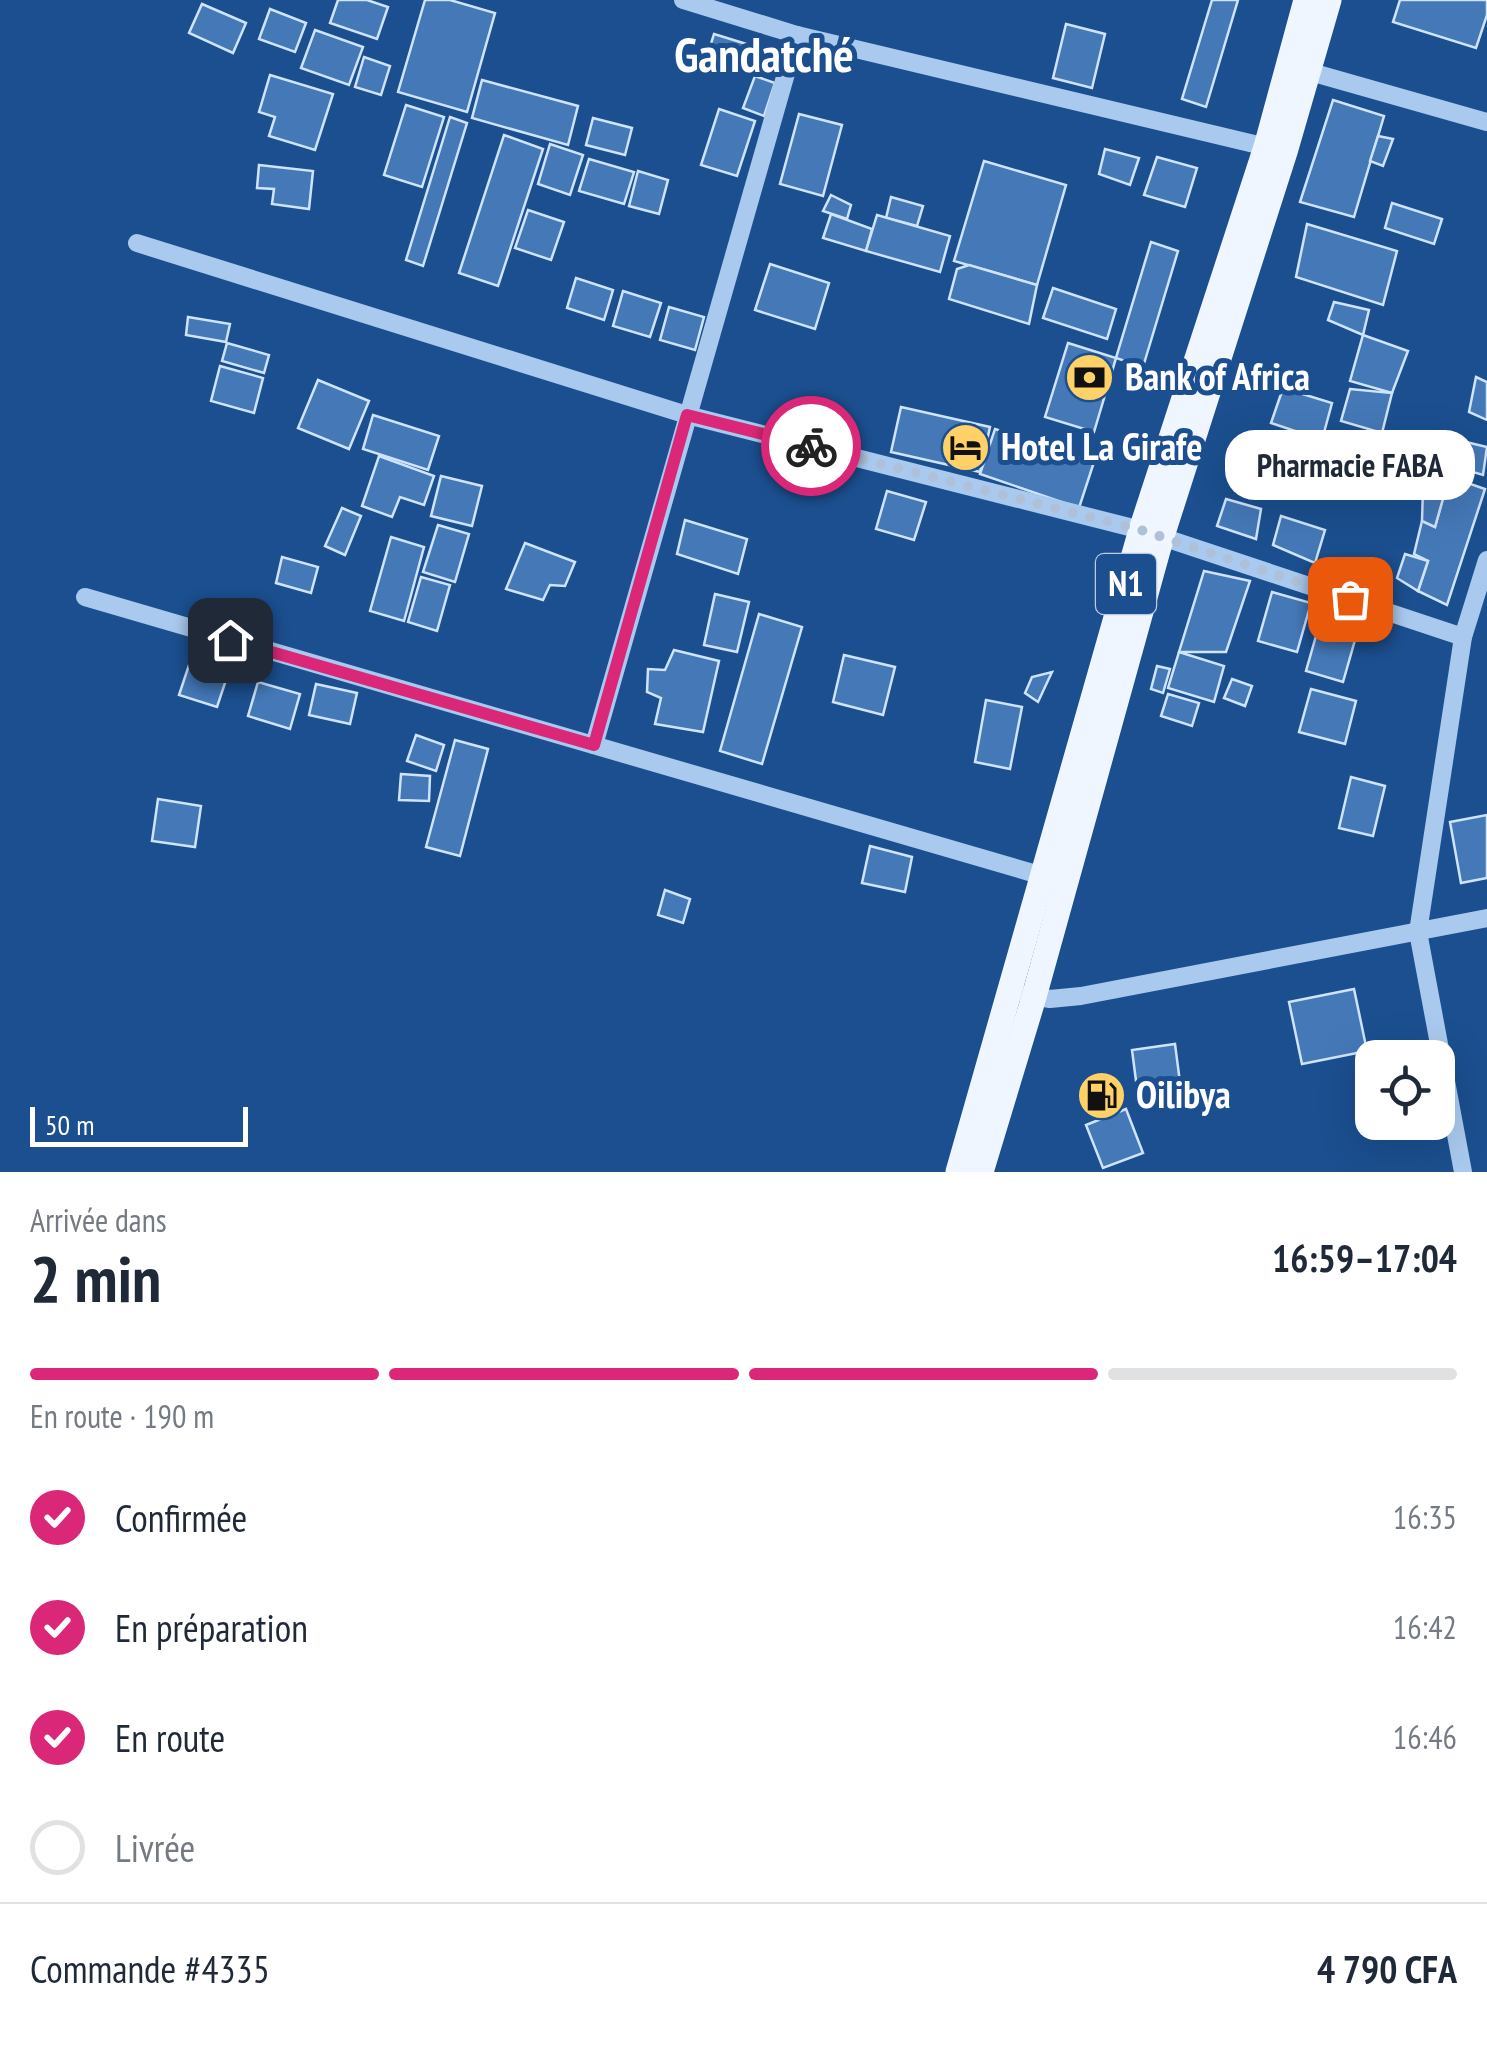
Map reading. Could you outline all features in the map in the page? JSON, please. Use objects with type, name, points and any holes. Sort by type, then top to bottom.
[{"type":"main road","name":"N1","points":[[1276,150],[1306,0]]},
{"type":"main road","name":"N1","points":[[958,1172],[1023,995],[1044,876],[1276,150],[1329,0]]},
{"type":"main road","name":"N1","points":[[982,1172],[1023,995],[1152,533]]},
{"type":"street","points":[[683,0],[798,36],[1276,150]]},
{"type":"street","points":[[594,745],[798,36]]},
{"type":"street","points":[[1307,71],[1487,122]]},
{"type":"street","points":[[137,242],[687,415],[1152,533],[1463,637]]},
{"type":"street","points":[[1463,1172],[1418,932],[1463,637],[1487,560]]},
{"type":"street","points":[[86,598],[1044,876]]},
{"type":"street","points":[[1023,995],[1081,996],[1487,918]]},
{"type":"building","points":[[338,0],[367,0],[388,7],[377,39],[330,23]]},
{"type":"building","points":[[425,0],[450,0],[495,13],[467,112],[398,92]]},
{"type":"building","points":[[1212,0],[1238,0],[1206,107],[1182,99]]},
{"type":"building","points":[[1400,0],[1487,0],[1487,15],[1476,48],[1393,22]]},
{"type":"building","points":[[202,4],[246,23],[233,53],[189,33]]},
{"type":"building","points":[[270,9],[306,23],[295,52],[259,39]]},
{"type":"building","points":[[1066,24],[1105,34],[1092,88],[1053,78]]},
{"type":"building","points":[[315,30],[363,47],[349,85],[301,68]]},
{"type":"building","points":[[714,34],[750,45],[743,65],[708,53]]},
{"type":"building","points":[[364,57],[390,66],[381,95],[355,87]]},
{"type":"building","points":[[270,75],[333,94],[315,150],[269,136],[275,117],[259,112]]},
{"type":"building","points":[[755,76],[775,83],[764,116],[743,108]]},
{"type":"building","points":[[482,80],[578,106],[568,145],[472,118]]},
{"type":"building","points":[[1333,100],[1384,116],[1354,217],[1300,202]]},
{"type":"building","points":[[406,105],[444,117],[422,187],[384,175]]},
{"type":"building","points":[[719,109],[755,121],[737,176],[701,165]]},
{"type":"building","points":[[799,114],[842,125],[823,196],[780,184]]},
{"type":"building","points":[[450,117],[467,123],[423,266],[406,260]]},
{"type":"building","points":[[593,118],[632,128],[625,155],[586,145]]},
{"type":"building","points":[[504,135],[543,149],[498,286],[459,273]]},
{"type":"building","points":[[1378,136],[1393,139],[1383,166],[1370,161]]},
{"type":"building","points":[[550,144],[583,155],[570,195],[538,184]]},
{"type":"building","points":[[1105,149],[1139,158],[1130,185],[1099,174]]},
{"type":"building","points":[[1157,157],[1197,168],[1185,207],[1144,195]]},
{"type":"building","points":[[589,159],[634,172],[624,204],[579,191]]},
{"type":"building","points":[[984,161],[1066,185],[1037,285],[954,261]]},
{"type":"building","points":[[259,165],[313,171],[309,209],[272,204],[274,189],[257,188]]},
{"type":"building","points":[[638,171],[668,180],[659,214],[629,206]]},
{"type":"building","points":[[831,195],[851,205],[847,219],[823,211]]},
{"type":"building","points":[[891,197],[923,206],[917,226],[886,218]]},
{"type":"building","points":[[1392,203],[1442,219],[1434,244],[1385,228]]},
{"type":"building","points":[[528,210],[564,222],[551,260],[515,248]]},
{"type":"building","points":[[831,214],[872,229],[866,251],[823,238]]},
{"type":"building","points":[[877,215],[950,236],[940,272],[866,251]]},
{"type":"building","points":[[1307,224],[1397,251],[1383,305],[1296,277]]},
{"type":"building","points":[[1151,242],[1178,251],[1143,367],[1116,358]]},
{"type":"building","points":[[770,264],[829,283],[815,329],[755,310]]},
{"type":"building","points":[[969,265],[1037,285],[1029,324],[949,299],[957,269]]},
{"type":"building","points":[[576,278],[613,290],[604,320],[567,308]]},
{"type":"building","points":[[1053,288],[1116,309],[1107,339],[1043,318]]},
{"type":"building","points":[[623,291],[661,303],[650,337],[613,326]]},
{"type":"building","points":[[1334,302],[1369,310],[1363,335],[1328,320]]},
{"type":"building","points":[[669,307],[704,317],[695,350],[660,340]]},
{"type":"building","points":[[188,317],[230,324],[226,342],[186,335]]},
{"type":"building","points":[[1363,335],[1408,351],[1392,393],[1350,381]]},
{"type":"building","points":[[227,343],[269,355],[264,373],[222,361]]},
{"type":"building","points":[[1068,343],[1116,358],[1094,432],[1045,417]]},
{"type":"building","points":[[220,366],[263,378],[254,413],[211,401]]},
{"type":"building","points":[[1476,377],[1487,382],[1487,420],[1469,412]]},
{"type":"building","points":[[318,380],[369,401],[349,449],[298,428]]},
{"type":"building","points":[[1283,388],[1332,403],[1322,440],[1271,423]]},
{"type":"building","points":[[1350,389],[1392,393],[1382,433],[1341,421]]},
{"type":"building","points":[[901,407],[990,427],[980,472],[891,452]]},
{"type":"building","points":[[373,415],[439,436],[428,470],[363,449]]},
{"type":"building","points":[[995,429],[1094,462],[1079,508],[980,474]]},
{"type":"building","points":[[1466,442],[1487,447],[1483,475],[1459,468]]},
{"type":"building","points":[[379,456],[434,476],[424,505],[400,497],[392,517],[362,506]]},
{"type":"building","points":[[1419,466],[1485,489],[1447,605],[1418,591],[1428,561],[1414,554],[1422,521],[1435,527],[1444,495],[1412,485]]},
{"type":"building","points":[[441,476],[482,486],[472,526],[431,516]]},
{"type":"building","points":[[1423,488],[1444,495],[1435,527],[1422,521]]},
{"type":"building","points":[[887,491],[926,502],[914,540],[876,529]]},
{"type":"building","points":[[1226,499],[1261,509],[1256,539],[1217,526]]},
{"type":"building","points":[[342,508],[361,516],[345,555],[325,546]]},
{"type":"building","points":[[1281,516],[1325,530],[1315,563],[1273,545]]},
{"type":"building","points":[[685,520],[747,539],[738,574],[677,554]]},
{"type":"building","points":[[438,525],[469,534],[455,582],[423,572]]},
{"type":"building","points":[[391,537],[424,547],[404,621],[370,611]]},
{"type":"building","points":[[525,543],[575,562],[565,586],[550,585],[543,600],[506,589]]},
{"type":"building","points":[[1405,554],[1428,561],[1418,591],[1397,578]]},
{"type":"building","points":[[282,557],[318,567],[311,593],[276,583]]},
{"type":"building","points":[[1204,571],[1250,581],[1226,652],[1179,652]]},
{"type":"building","points":[[421,577],[450,585],[437,631],[408,622]]},
{"type":"building","points":[[1272,592],[1311,603],[1297,652],[1258,641]]},
{"type":"building","points":[[715,594],[749,602],[737,652],[704,645]]},
{"type":"building","points":[[1356,605],[1375,612],[1368,633],[1349,626]]},
{"type":"building","points":[[759,614],[802,627],[762,764],[720,751]]},
{"type":"building","points":[[1320,622],[1357,633],[1343,682],[1306,671]]},
{"type":"building","points":[[674,650],[719,661],[703,732],[655,724],[661,698],[647,692],[648,669],[665,670]]},
{"type":"building","points":[[1179,652],[1224,666],[1214,702],[1168,688]]},
{"type":"building","points":[[844,655],[895,667],[883,715],[833,702]]},
{"type":"building","points":[[190,662],[228,674],[217,707],[179,695]]},
{"type":"building","points":[[1157,666],[1170,669],[1163,693],[1151,689]]},
{"type":"building","points":[[1052,672],[1038,702],[1025,693],[1032,677]]},
{"type":"building","points":[[1232,679],[1252,686],[1245,706],[1224,698]]},
{"type":"building","points":[[258,682],[300,694],[290,729],[248,716]]},
{"type":"building","points":[[316,684],[357,693],[350,724],[309,715]]},
{"type":"building","points":[[1311,689],[1356,701],[1345,744],[1299,732]]},
{"type":"building","points":[[1168,694],[1199,703],[1192,726],[1161,716]]},
{"type":"building","points":[[986,700],[1022,707],[1010,769],[975,762]]},
{"type":"building","points":[[416,735],[444,745],[436,771],[407,761]]},
{"type":"building","points":[[455,740],[488,749],[460,856],[426,847]]},
{"type":"building","points":[[401,774],[430,776],[429,801],[399,800]]},
{"type":"building","points":[[1351,777],[1385,786],[1373,836],[1339,828]]},
{"type":"building","points":[[158,799],[201,806],[195,847],[152,841]]},
{"type":"building","points":[[1487,815],[1487,878],[1461,883],[1450,822]]},
{"type":"building","points":[[870,846],[912,857],[905,892],[862,883]]},
{"type":"building","points":[[665,890],[690,899],[683,923],[658,915]]},
{"type":"building","points":[[1354,989],[1365,1040],[1355,1040],[1355,1053],[1302,1064],[1289,1002]]},
{"type":"building","points":[[1175,1044],[1181,1090],[1138,1096],[1132,1050]]},
{"type":"building","points":[[1126,1109],[1143,1153],[1103,1168],[1086,1125]]},
{"type":"way so far","points":[[811,446],[1141,530],[1350,599]]},
{"type":"place","name":"Bank of Africa","points":[[1090,377]]},
{"type":"place","name":"Hotel La Girafe","points":[[966,447]]},
{"type":"place","name":"Pharmacie FABA","points":[[1350,599]]},
{"type":"place","name":"Oilibya","points":[[1101,1095]]},
{"type":"district","name":"Gandatché","points":[[764,55]]},
{"type":"route","points":[[230,640],[594,745],[687,415],[811,446]]}]
